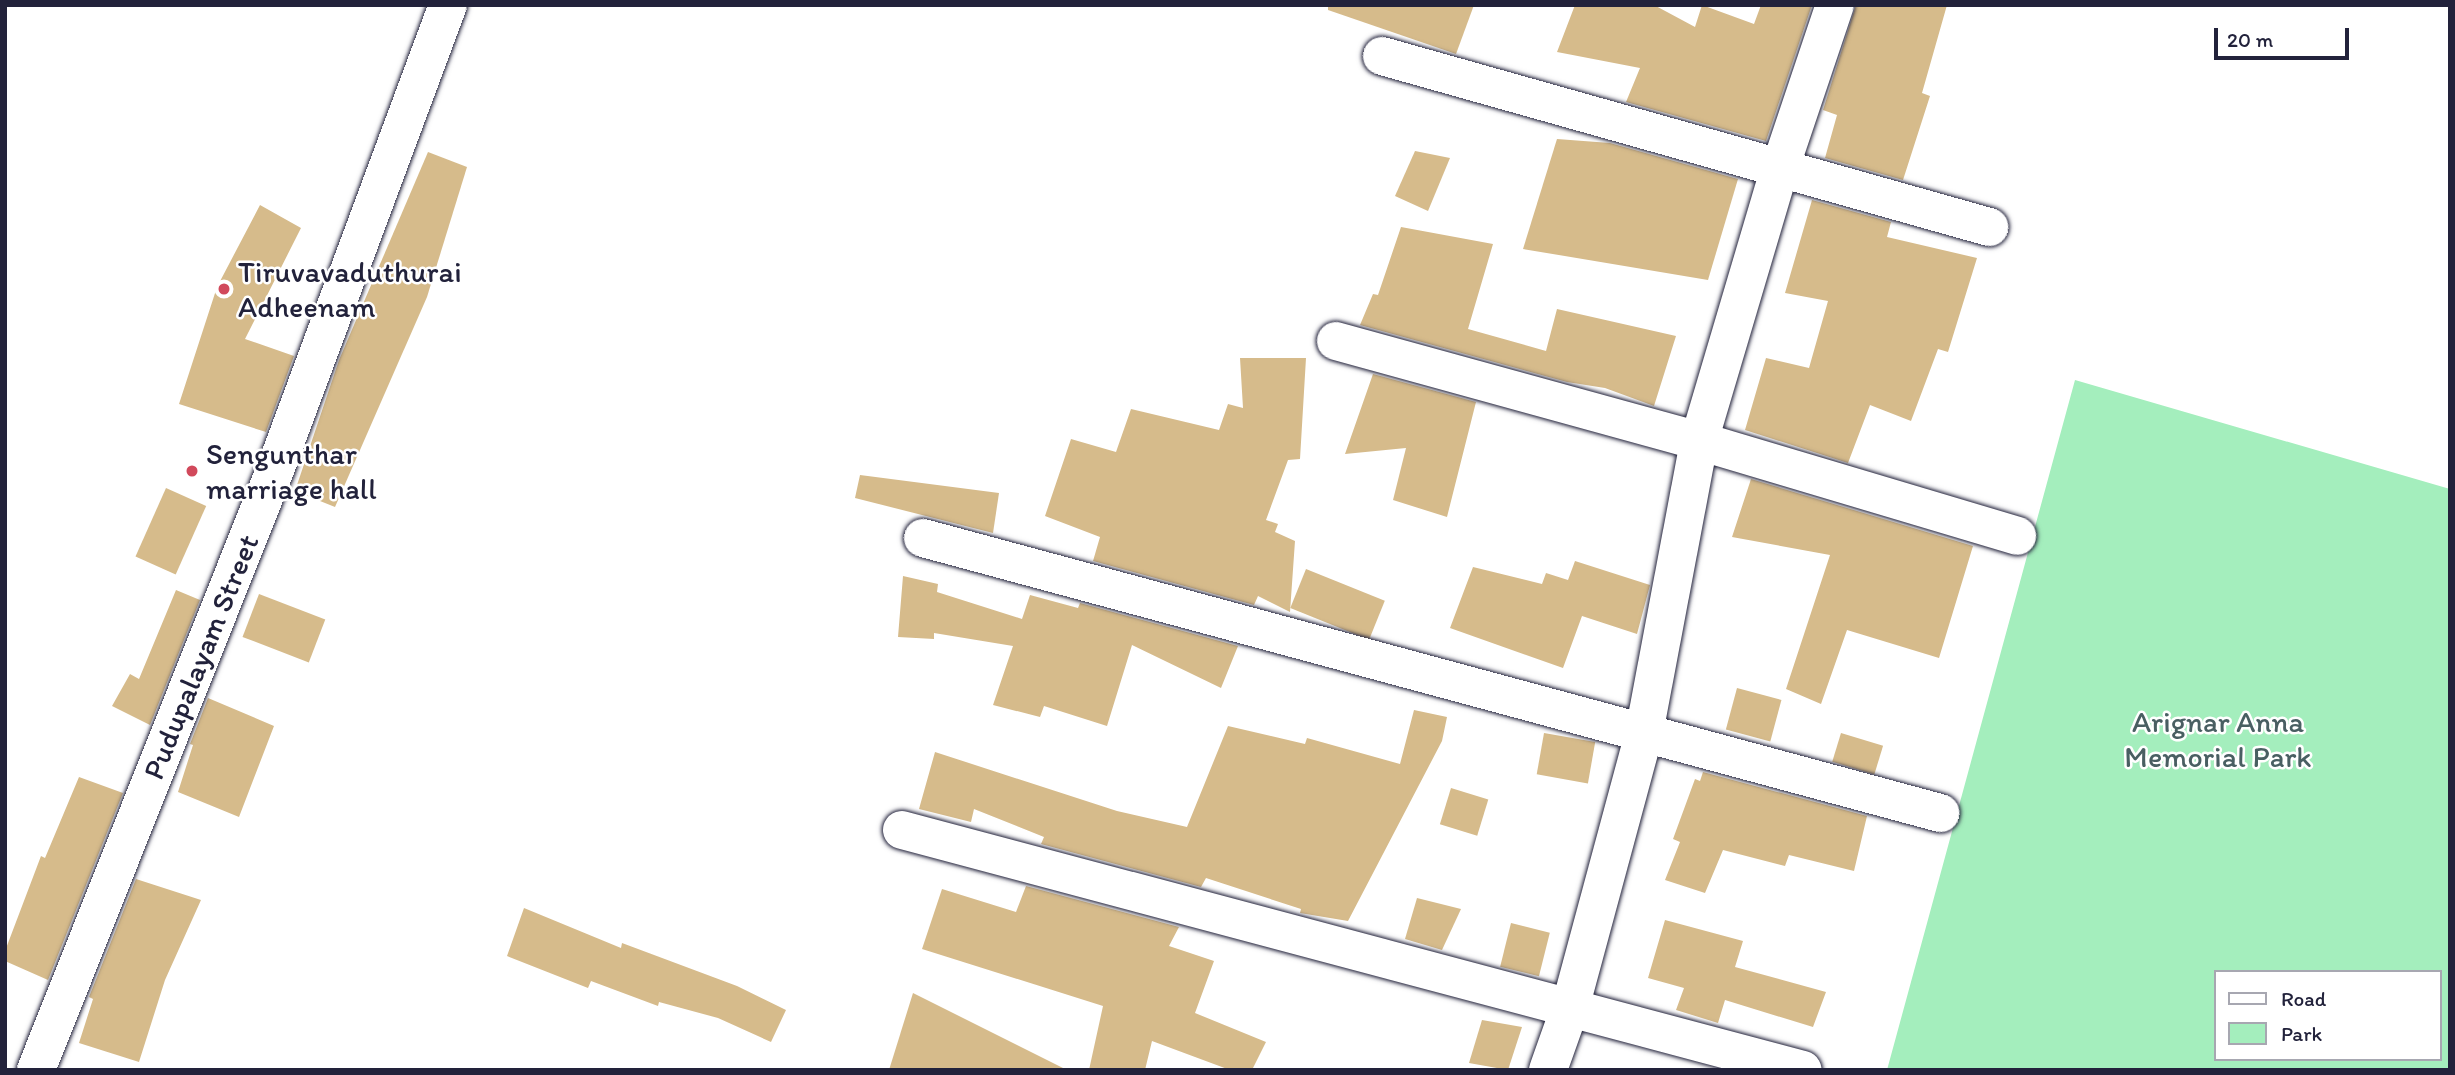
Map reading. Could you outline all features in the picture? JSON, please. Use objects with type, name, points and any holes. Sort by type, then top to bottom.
[{"type":"street","name":"Pudupalayam Street","points":[[36,1070],[275,470],[448,5]]},
{"type":"street","points":[[1548,1070],[1570,1008],[1644,733],[1699,441],[1779,171],[1835,5]]},
{"type":"street","points":[[1382,56],[1779,171],[1989,227]]},
{"type":"street","points":[[1336,341],[1699,441],[2017,536]]},
{"type":"street","points":[[923,538],[1940,813]]},
{"type":"street","points":[[902,831],[1803,1070]]},
{"type":"green space","name":"Arignar Anna Memorial Park","points":[[2075,380],[2450,489],[2450,1070],[1887,1070]]},
{"type":"building","points":[[1328,5],[1474,5],[1456,54],[1328,10]]},
{"type":"building","points":[[1575,5],[1654,5],[1695,27],[1702,5],[1754,24],[1761,5],[1812,5],[1766,141],[1626,102],[1640,68],[1557,52]]},
{"type":"building","points":[[1856,5],[1947,5],[1922,93],[1930,96],[1903,180],[1825,158],[1837,115],[1823,110]]},
{"type":"building","points":[[1557,139],[1610,143],[1738,179],[1708,280],[1523,249]]},
{"type":"building","points":[[1415,151],[1450,158],[1428,211],[1395,196]]},
{"type":"building","points":[[428,152],[467,167],[427,297],[335,507],[295,491],[339,360]]},
{"type":"building","points":[[1812,200],[1891,222],[1887,237],[1977,258],[1948,352],[1938,349],[1911,421],[1870,405],[1848,463],[1745,430],[1766,358],[1809,368],[1828,301],[1785,293]]},
{"type":"building","points":[[260,205],[301,228],[245,339],[294,356],[266,432],[179,404],[217,287]]},
{"type":"building","points":[[1401,227],[1493,244],[1468,329],[1546,351],[1557,309],[1676,336],[1654,406],[1605,388],[1567,382],[1360,325],[1373,294],[1378,295]]},
{"type":"building","points":[[1240,358],[1306,358],[1300,459],[1288,460],[1266,520],[1278,524],[1275,532],[1295,541],[1290,612],[1258,596],[1254,605],[1093,561],[1100,537],[1045,516],[1071,439],[1116,452],[1131,409],[1219,430],[1228,404],[1243,408]]},
{"type":"building","points":[[1373,374],[1476,402],[1447,517],[1393,500],[1406,448],[1345,454]]},
{"type":"building","points":[[860,475],[999,493],[993,533],[855,498]]},
{"type":"building","points":[[1751,479],[1973,546],[1939,658],[1847,630],[1821,704],[1786,689],[1830,555],[1732,537]]},
{"type":"building","points":[[166,488],[206,506],[176,574],[135,557]]},
{"type":"building","points":[[1575,561],[1650,585],[1637,634],[1582,616],[1563,668],[1450,628],[1473,567],[1542,584],[1546,573],[1568,580]]},
{"type":"building","points":[[1306,569],[1385,601],[1369,640],[1290,608]]},
{"type":"building","points":[[903,576],[938,584],[937,592],[1022,619],[1030,595],[1078,608],[1080,603],[1238,646],[1221,688],[1132,645],[1107,726],[1044,706],[1040,717],[993,705],[1013,646],[934,633],[934,639],[898,637]]},
{"type":"building","points":[[176,590],[200,600],[150,725],[112,706],[130,674],[139,679]]},
{"type":"building","points":[[259,594],[325,619],[309,662],[243,637]]},
{"type":"building","points":[[1737,688],[1781,700],[1770,741],[1726,730]]},
{"type":"building","points":[[208,698],[274,726],[239,817],[178,792],[193,745],[190,744]]},
{"type":"building","points":[[1414,710],[1447,717],[1442,741],[1348,921],[1300,913],[1301,909],[1206,878],[1201,887],[1041,844],[1044,837],[974,809],[971,822],[919,809],[935,752],[1117,811],[1187,827],[1228,726],[1305,744],[1307,738],[1400,764]]},
{"type":"building","points":[[1544,733],[1595,742],[1588,783],[1537,774]]},
{"type":"building","points":[[1841,733],[1883,746],[1874,775],[1832,762]]},
{"type":"building","points":[[1703,772],[1867,816],[1854,871],[1789,855],[1785,866],[1723,850],[1705,893],[1665,880],[1680,842],[1673,839],[1695,779],[1700,781]]},
{"type":"building","points":[[79,777],[123,793],[48,980],[5,961],[5,951],[41,856],[45,858]]},
{"type":"building","points":[[1451,788],[1488,799],[1477,836],[1440,824]]},
{"type":"building","points":[[136,879],[201,900],[165,980],[139,1062],[79,1043],[93,999],[89,997]]},
{"type":"building","points":[[1026,886],[1179,927],[1169,946],[1214,961],[1195,1013],[1266,1042],[1252,1070],[1230,1070],[1152,1041],[1145,1070],[1089,1070],[1103,1006],[922,949],[942,889],[1016,912]]},
{"type":"building","points":[[1417,898],[1461,909],[1442,950],[1405,939]]},
{"type":"building","points":[[524,908],[621,948],[622,943],[737,986],[786,1010],[771,1042],[718,1018],[659,1002],[658,1006],[591,981],[588,988],[507,956]]},
{"type":"building","points":[[1665,920],[1743,941],[1735,967],[1826,992],[1813,1027],[1725,1000],[1718,1023],[1676,1010],[1684,988],[1648,978]]},
{"type":"building","points":[[1511,923],[1550,933],[1539,976],[1500,967]]},
{"type":"building","points":[[913,993],[1067,1070],[889,1070]]},
{"type":"building","points":[[1482,1020],[1522,1027],[1508,1070],[1469,1063]]},
{"type":"place","name":"Tiruvavaduthurai Adheenam","points":[[224,289]]},
{"type":"place","name":"Sengunthar marriage hall","points":[[192,471]]}]
